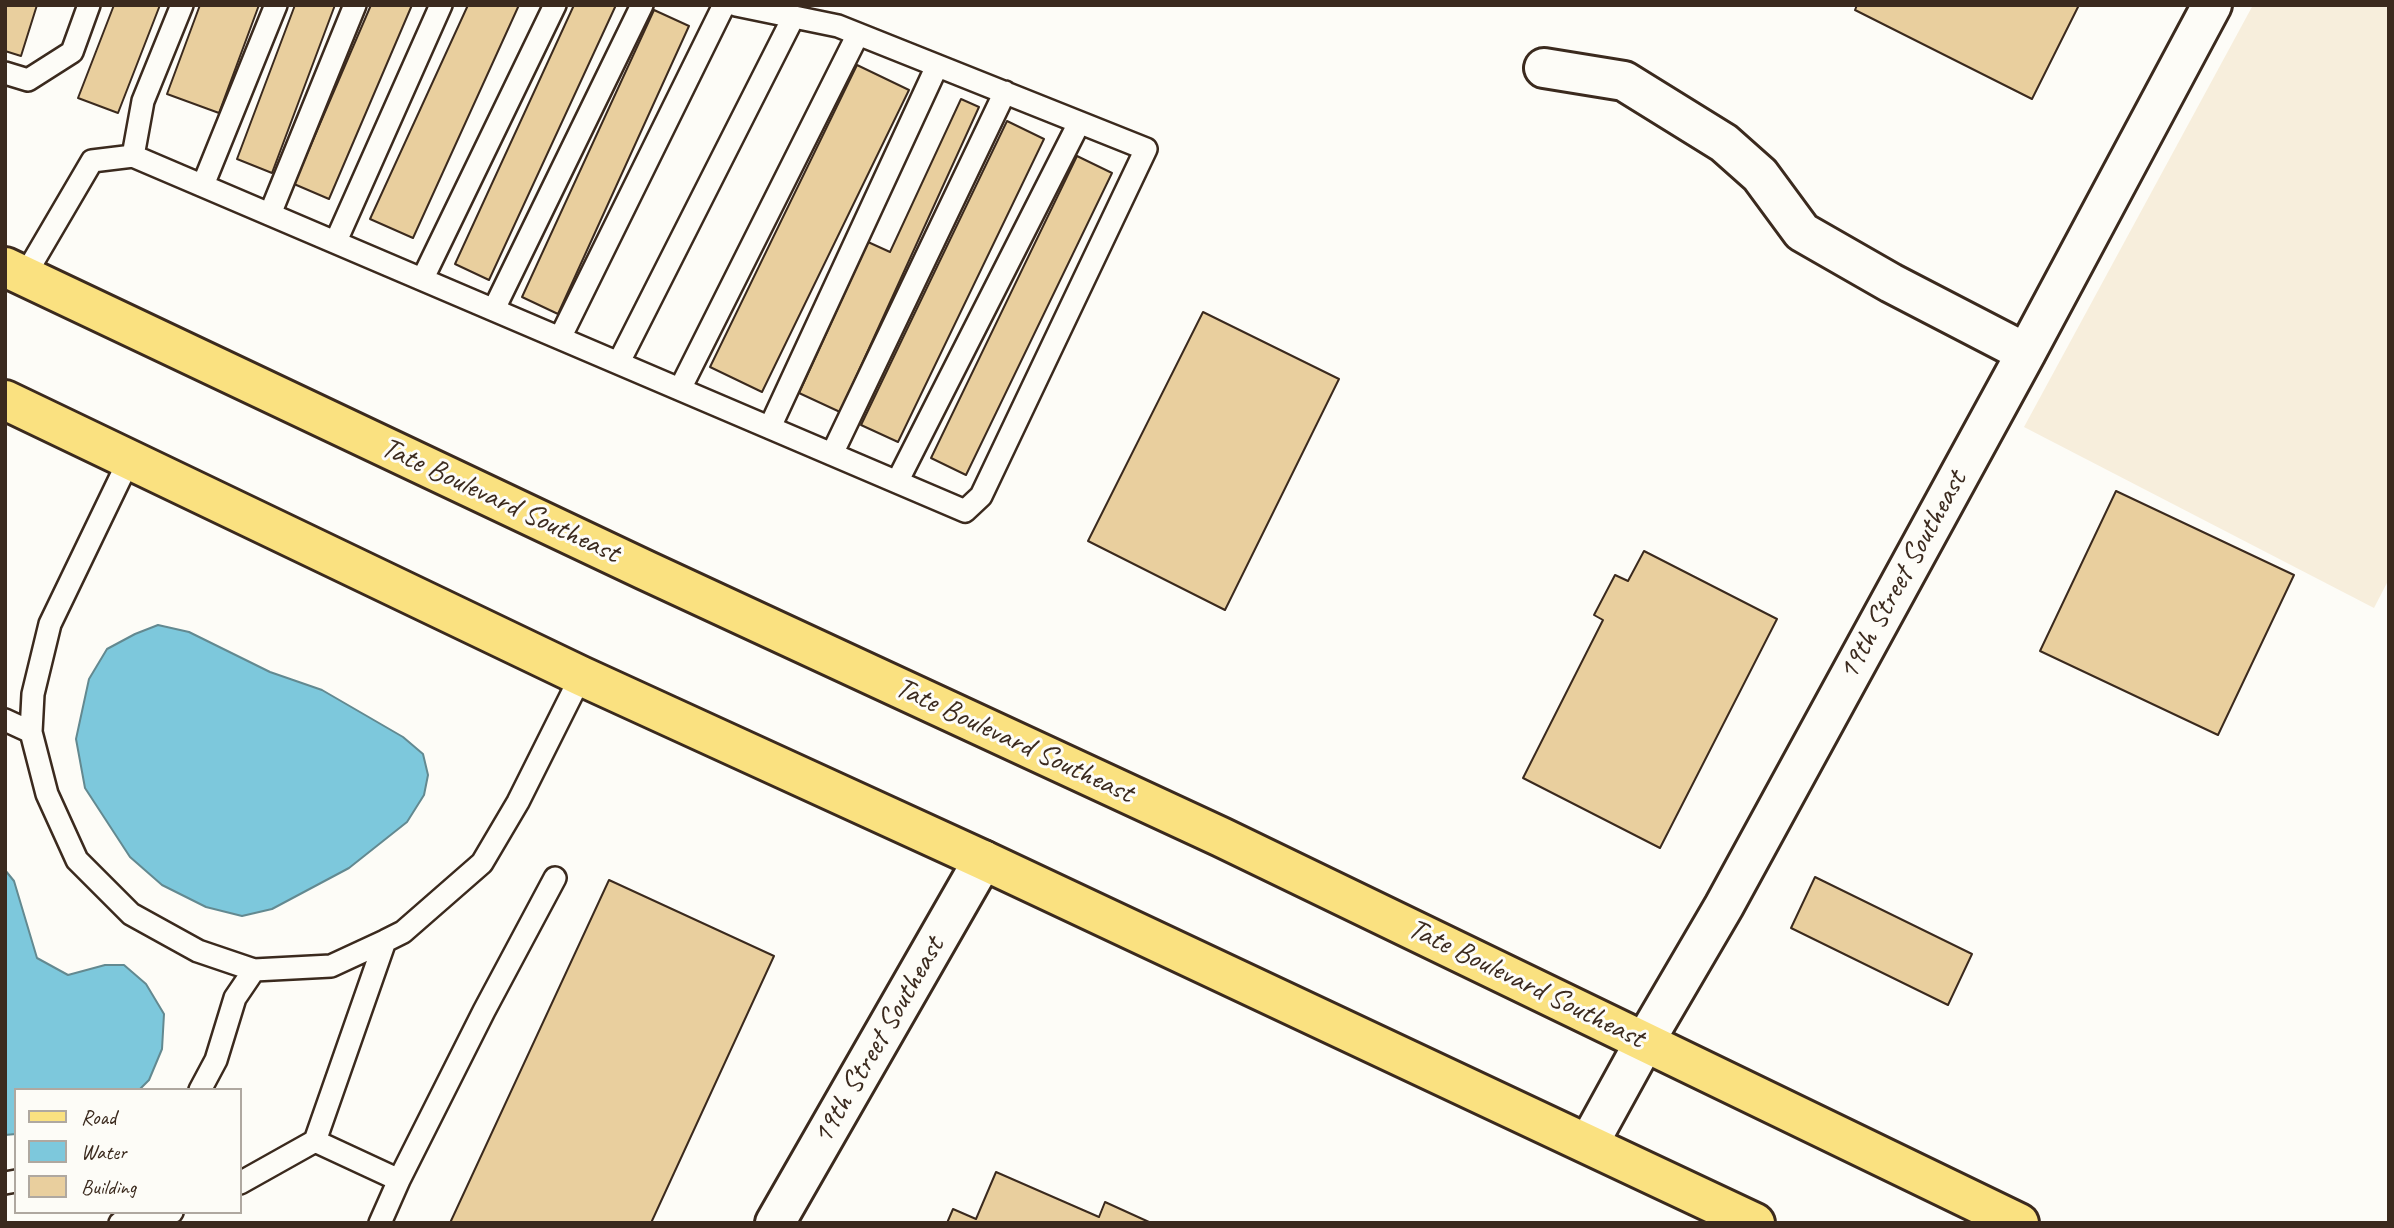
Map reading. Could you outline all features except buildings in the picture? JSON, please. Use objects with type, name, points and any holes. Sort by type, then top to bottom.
[{"type":"main road","name":"Tate Boulevard Southeast","points":[[15,272],[645,570],[1209,831],[2019,1223]]},
{"type":"main road","points":[[5,400],[581,676],[983,860],[1755,1223]]},
{"type":"street","name":"19th Street Southeast","points":[[1588,1143],[1724,906],[2026,353],[2211,5]]},
{"type":"street","points":[[1544,68],[1624,80],[1724,143],[1760,175],[1802,232],[1891,283],[2026,353]]},
{"type":"street","name":"19th Street Southeast","points":[[775,1223],[983,860]]},
{"type":"lane","points":[[5,73],[28,80],[72,52],[89,5]]},
{"type":"lane","points":[[133,156],[142,101],[182,5]]},
{"type":"lane","points":[[203,185],[276,5]]},
{"type":"lane","points":[[270,214],[355,5]]},
{"type":"lane","points":[[337,241],[441,5]]},
{"type":"lane","points":[[423,278],[555,5]]},
{"type":"lane","points":[[494,309],[642,5]]},
{"type":"lane","points":[[560,338],[724,5]]},
{"type":"lane","points":[[15,272],[92,161],[133,156],[965,511],[981,496],[1146,149],[838,26],[736,5]]},
{"type":"lane","points":[[619,362],[793,18]]},
{"type":"lane","points":[[680,389],[858,34]]},
{"type":"lane","points":[[770,427],[937,66]]},
{"type":"lane","points":[[832,454],[1005,92]]},
{"type":"lane","points":[[897,482],[1079,122]]},
{"type":"lane","points":[[129,460],[50,624],[33,694],[31,732],[47,794],[77,860],[131,914],[198,951],[254,970],[331,966],[402,932],[482,863],[519,802],[581,676]]},
{"type":"lane","points":[[5,720],[31,732]]},
{"type":"lane","points":[[380,1223],[484,1011],[555,878]]},
{"type":"lane","points":[[242,1182],[315,1141],[385,941]]},
{"type":"lane","points":[[201,1088],[216,1060],[235,998],[254,970]]},
{"type":"lane","points":[[315,1141],[399,1180]]},
{"type":"lane","points":[[120,1223],[167,1214]]},
{"type":"shaded area","points":[[2253,5],[2389,5],[2389,579],[2374,608],[2024,427]]},
{"type":"water","points":[[158,625],[189,632],[270,672],[322,690],[403,737],[423,754],[428,775],[424,795],[407,822],[349,868],[272,909],[242,916],[206,907],[162,885],[130,857],[85,788],[76,739],[89,679],[107,649]]},
{"type":"water","points":[[5,870],[14,881],[37,958],[68,975],[105,965],[124,965],[146,984],[164,1014],[162,1049],[149,1080],[141,1088],[14,1088],[14,1134],[5,1135]]}]
